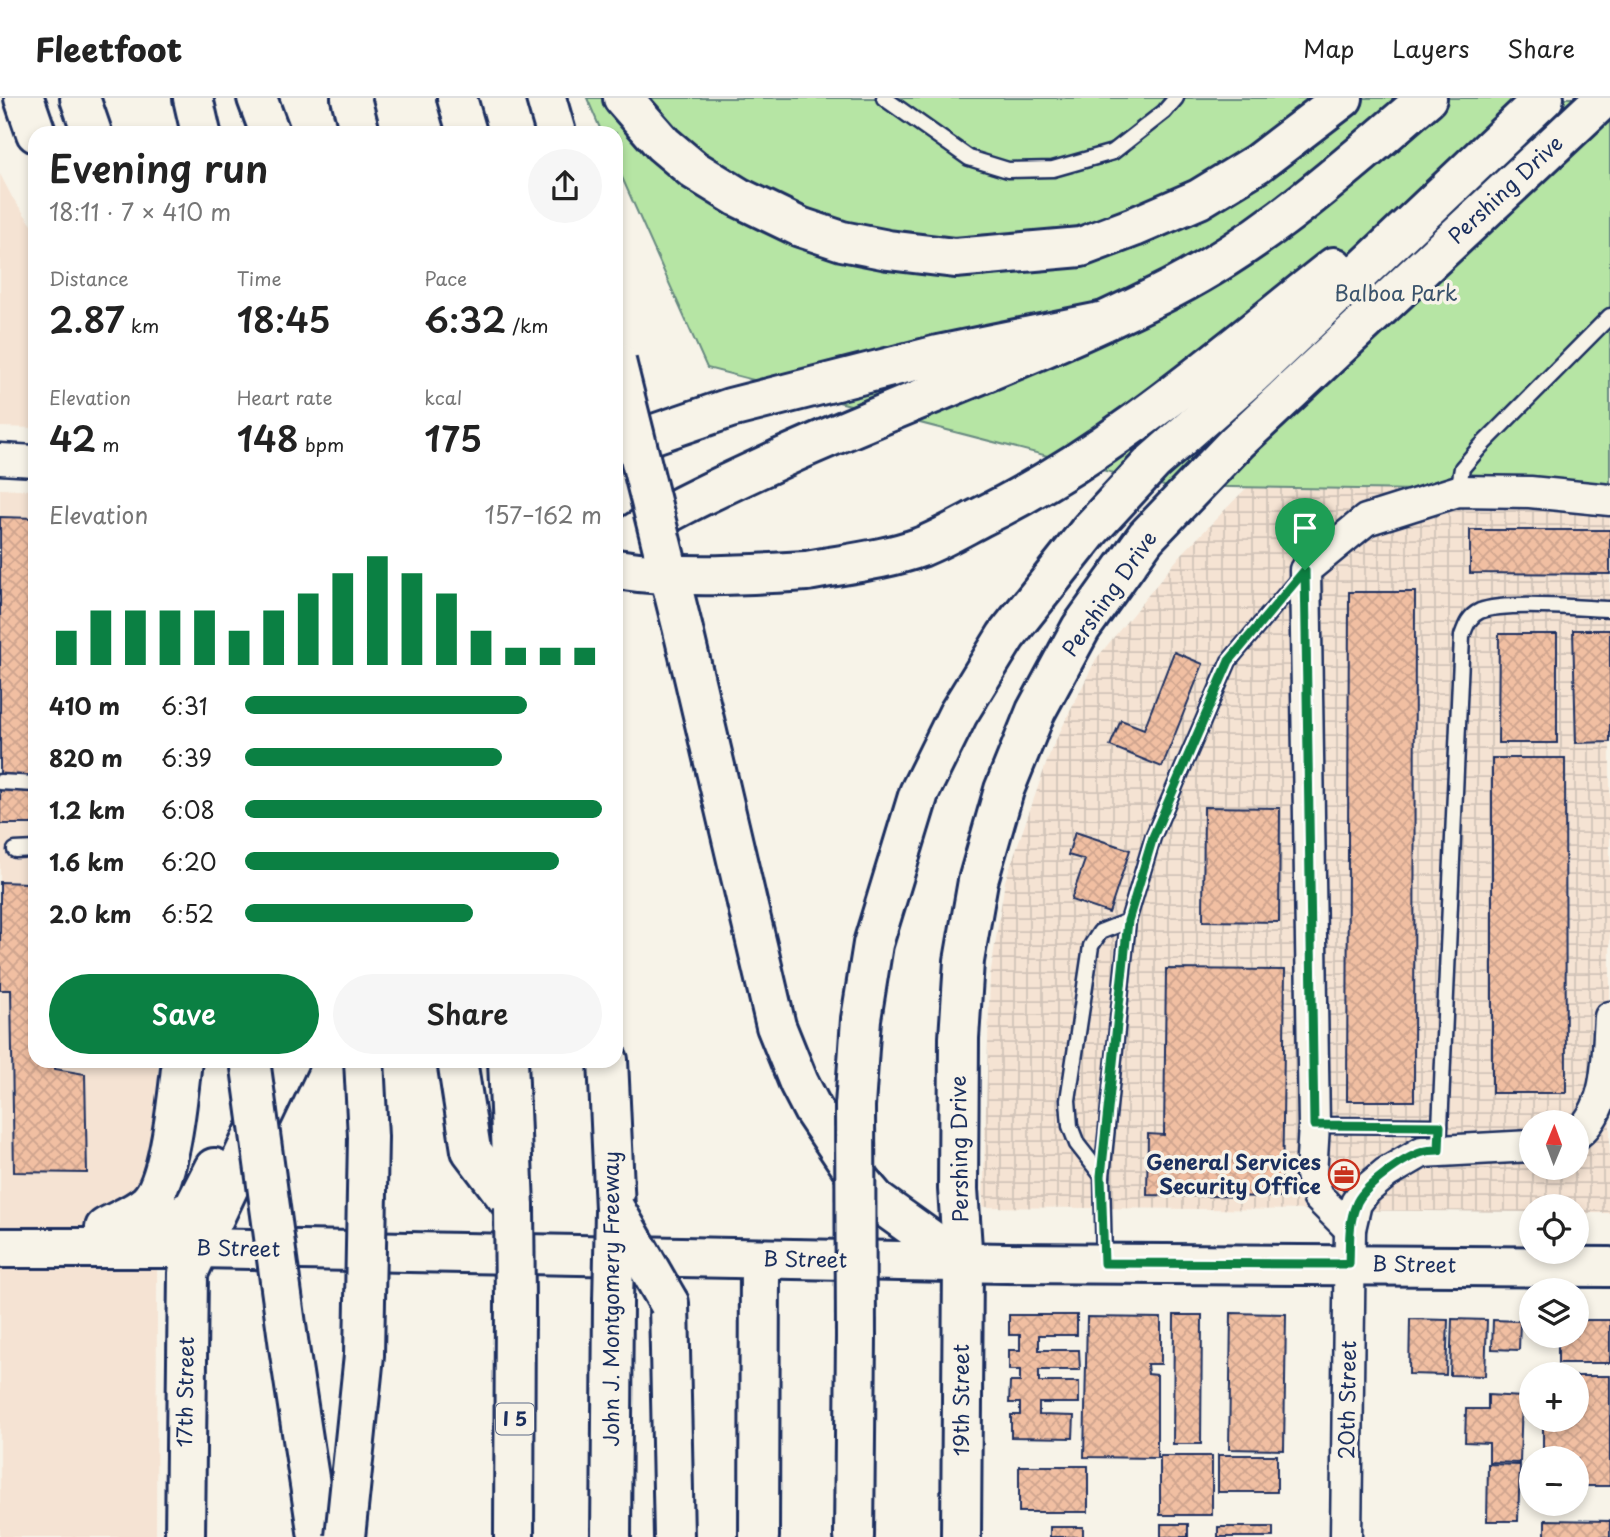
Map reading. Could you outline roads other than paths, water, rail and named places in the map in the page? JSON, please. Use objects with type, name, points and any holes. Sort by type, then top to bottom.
[{"type":"main road","points":[[24,98],[34,126]]},
{"type":"main road","points":[[80,98],[90,126]]},
{"type":"main road","points":[[193,98],[199,126]]},
{"type":"main road","points":[[257,98],[267,126]]},
{"type":"main road","points":[[351,98],[358,126]]},
{"type":"main road","points":[[457,98],[465,126]]},
{"type":"main road","points":[[547,98],[554,126]]},
{"type":"main road","points":[[623,98],[663,144],[694,170],[738,197],[800,227],[842,241],[955,258],[1080,247],[1134,227],[1199,199],[1258,163],[1343,98]]},
{"type":"main road","points":[[623,541],[737,479],[1100,322],[1209,270],[1260,237],[1427,98]]},
{"type":"main road","points":[[623,570],[650,574],[720,576],[807,570],[865,561],[921,547],[1006,505],[1079,463],[1149,414],[1542,98]]},
{"type":"main road","points":[[854,1537],[855,1106],[861,1019],[873,944],[919,793],[958,714],[1006,636],[1090,530],[1153,462],[1252,375],[1542,98]]},
{"type":"main road","name":"Pershing Drive","points":[[963,1263],[958,1189],[959,1038],[964,961],[978,881],[1008,779],[1036,711],[1081,628],[1146,537],[1237,442],[1604,98]]},
{"type":"main road","points":[[623,445],[730,408],[938,355],[1100,322]]},
{"type":"main road","points":[[623,389],[776,1026],[813,1110],[878,1202],[963,1263]]},
{"type":"main road","points":[[69,1249],[149,1202],[163,1176],[171,1144],[181,1068]]},
{"type":"main road","points":[[251,1068],[318,1537]]},
{"type":"main road","points":[[69,1249],[160,1226],[193,1209],[266,1068]]},
{"type":"main road","points":[[198,1248],[285,1068]]},
{"type":"main road","points":[[345,1537],[364,1355],[368,1137],[364,1068]]},
{"type":"main road","points":[[458,1068],[471,1150],[514,1207]]},
{"type":"main road","name":"I 5","points":[[508,1068],[514,1207],[514,1537]]},
{"type":"main road","name":"John J. Montgomery Freeway","points":[[608,1068],[615,1209],[611,1537]]},
{"type":"main road","points":[[615,1209],[669,1303],[674,1537]]},
{"type":"main road","name":"B Street","points":[[0,1248],[198,1248],[963,1263],[1104,1263],[1350,1247],[1610,1267]]},
{"type":"main road","name":"17th Street","points":[[185,1537],[188,1273],[198,1248]]},
{"type":"main road","points":[[759,1537],[760,1259]]},
{"type":"main road","name":"19th Street","points":[[961,1537],[963,1263]]},
{"type":"street","points":[[0,459],[28,461]]},
{"type":"street","points":[[1350,1247],[1318,1197],[1311,1175],[1314,1125],[1305,570],[1366,520],[1458,491],[1530,492],[1610,500]]},
{"type":"street","points":[[1589,1121],[1596,1113],[1605,1092],[1610,1017]]},
{"type":"street","name":"20th Street","points":[[1346,1537],[1350,1247],[1356,1203],[1366,1190],[1386,1173],[1440,1138],[1519,1145]]},
{"type":"lane","points":[[884,98],[969,158],[1008,170],[1053,169],[1113,152],[1164,112],[1176,98]]},
{"type":"lane","points":[[1458,491],[1462,468],[1475,453],[1610,316]]},
{"type":"lane","points":[[1104,1263],[1101,1176],[1128,921],[1153,837],[1229,661],[1305,570]]},
{"type":"lane","points":[[1314,1125],[1440,1138],[1462,636],[1466,622],[1478,612],[1497,607],[1610,609]]},
{"type":"lane","points":[[0,782],[28,784]]},
{"type":"lane","points":[[15,850],[28,849]]},
{"type":"lane","points":[[1101,1176],[1077,1144],[1070,1126],[1068,1100],[1091,946],[1100,932],[1128,921]]},
{"type":"place","name":"General Services Security Office","points":[[1344,1175]]},
{"type":"park label","name":"Balboa Park","points":[[1396,294]]}]
